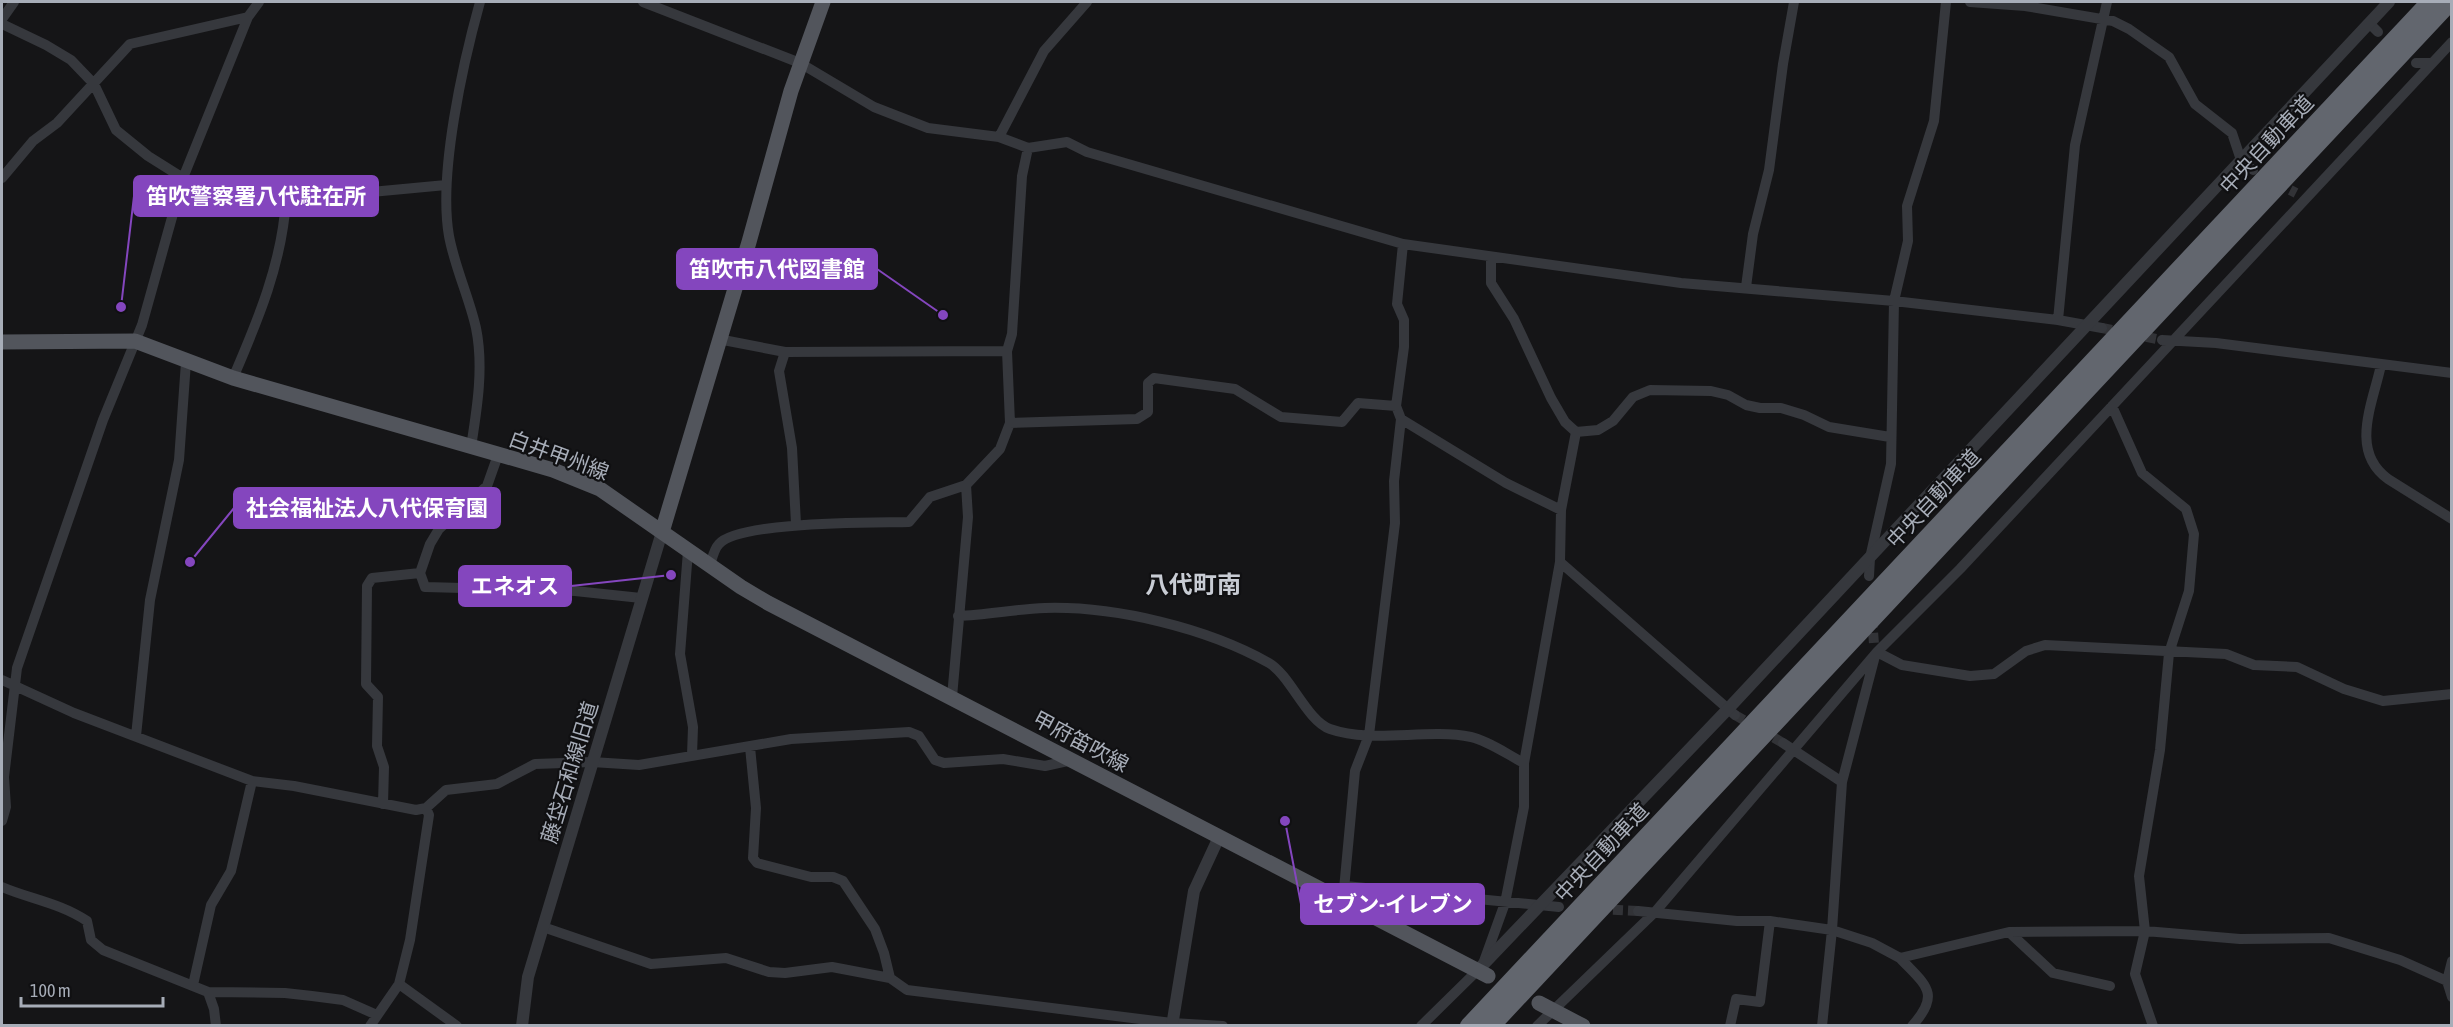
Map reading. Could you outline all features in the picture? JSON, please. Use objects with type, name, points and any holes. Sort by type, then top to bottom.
[{"type":"highway","name":"中央自動車道","points":[[1469,1026],[2430,2]]},
{"type":"highway","name":"中央自動車道","points":[[1491,1026],[2450,2]]},
{"type":"highway","points":[[1499,1026],[1549,964]]},
{"type":"main road","points":[[662,532],[800,63],[823,2]]},
{"type":"main road","name":"白井甲州線","points":[[2,342],[135,341],[233,378],[553,470],[600,489],[662,532]]},
{"type":"main road","name":"甲府笛吹線","points":[[662,532],[768,603],[1219,837],[1344,893],[1483,970]]},
{"type":"main road","points":[[1546,1006],[1583,1026]]},
{"type":"street","points":[[2,19],[14,2]]},
{"type":"street","points":[[2,821],[6,807],[4,777],[11,738],[17,669],[79,487],[142,325],[183,178],[248,17],[259,2]]},
{"type":"street","points":[[471,447],[478,405],[476,331],[449,235],[446,185],[471,33],[480,2]]},
{"type":"street","points":[[643,2],[800,63],[874,107],[928,128],[999,137],[1028,148],[1067,142],[1087,152],[1403,244],[1681,283],[1894,302],[2058,320],[2086,327],[2102,328]]},
{"type":"street","points":[[999,137],[1044,51],[1088,2]]},
{"type":"street","points":[[1746,287],[1753,234],[1762,206],[1769,170],[1783,63],[1794,2]]},
{"type":"street","points":[[1869,576],[1870,558],[1891,464],[1894,302],[1908,241],[1907,206],[1934,121],[1946,2]]},
{"type":"street","points":[[1970,2],[2025,6],[2104,20],[2129,29],[2169,57],[2195,104],[2232,132],[2241,160],[2253,170]]},
{"type":"street","points":[[2058,320],[2075,145],[2107,2]]},
{"type":"street","points":[[1421,1026],[1483,970],[1540,906],[1731,713],[1870,558],[2389,2]]},
{"type":"street","points":[[2,178],[33,141],[57,123],[130,44],[248,17]]},
{"type":"street","points":[[2369,22],[2378,32]]},
{"type":"street","points":[[2,24],[71,60],[94,84],[116,130],[148,156],[183,178],[245,201],[286,200],[446,185]]},
{"type":"street","points":[[1538,1026],[1546,1006],[1655,912],[1788,746],[1875,648],[1960,569],[2112,406],[2167,340],[2307,199],[2451,42]]},
{"type":"street","points":[[2416,63],[2432,63]]},
{"type":"street","points":[[710,566],[718,544],[728,539],[796,524],[909,522],[930,497],[966,485],[1000,449],[1010,423],[1007,351],[1012,334],[1022,176],[1028,148]]},
{"type":"street","points":[[2296,193],[2307,199]]},
{"type":"street","points":[[233,378],[266,299],[284,236],[286,200]]},
{"type":"street","points":[[1403,244],[1397,304],[1404,321],[1404,347],[1395,406],[1401,419],[1394,480],[1395,523],[1369,735],[1355,771],[1344,893],[1559,907]]},
{"type":"street","points":[[1491,257],[1491,283],[1514,319],[1561,414],[1576,432]]},
{"type":"street","points":[[718,339],[785,352],[1007,351]]},
{"type":"street","points":[[2167,340],[2216,343],[2451,372]]},
{"type":"street","points":[[785,352],[779,371],[792,448],[796,524]]},
{"type":"street","points":[[136,736],[150,600],[179,460],[186,362]]},
{"type":"street","points":[[2381,365],[2364,434],[2369,459],[2379,473],[2388,480],[2451,519]]},
{"type":"street","points":[[1010,423],[1137,419],[1148,412],[1148,383],[1154,378],[1235,389],[1281,417],[1329,423],[1342,422],[1358,404],[1395,406]]},
{"type":"street","points":[[1576,432],[1598,430],[1613,421],[1633,397],[1650,390],[1690,390],[1719,393],[1746,405],[1781,408],[1804,415],[1829,427],[1890,437]]},
{"type":"street","points":[[2112,406],[2142,472],[2176,498],[2192,519],[2194,534],[2189,591],[2169,653],[2160,750],[2139,876],[2145,932],[2135,974],[2153,1026]]},
{"type":"street","points":[[1401,419],[1506,483],[1561,510]]},
{"type":"street","points":[[1483,970],[1505,903],[1524,807],[1524,763],[1560,562],[1561,510],[1576,432]]},
{"type":"street","points":[[498,455],[487,486],[439,529],[420,573],[425,587],[430,589],[575,591],[641,598]]},
{"type":"street","points":[[952,697],[968,517],[966,485]]},
{"type":"street","name":"藤垈石和線旧道","points":[[522,1026],[528,977],[662,532]]},
{"type":"street","points":[[688,551],[680,654],[693,728],[692,755]]},
{"type":"street","points":[[1560,562],[1731,713]]},
{"type":"street","points":[[383,804],[384,767],[377,746],[378,697],[366,684],[367,586],[372,578],[420,573]]},
{"type":"street","points":[[958,616],[1043,608],[1096,609],[1140,616],[1243,650],[1276,667],[1303,704],[1328,729],[1369,735],[1439,734],[1473,737],[1524,763]]},
{"type":"street","points":[[1875,648],[1902,665],[1970,676],[1994,674],[2026,651],[2046,645],[2072,644],[2169,653],[2226,654],[2253,665],[2297,668],[2344,689],[2383,701],[2451,694]]},
{"type":"street","points":[[1822,1026],[1832,930],[1842,782],[1875,648]]},
{"type":"street","points":[[2,680],[74,713],[252,781],[294,786],[416,810],[426,808],[446,790],[497,784],[535,764],[592,762],[639,765],[791,739],[909,732],[920,736],[935,760],[944,763],[1003,759],[1045,766],[1072,760]]},
{"type":"street","points":[[1788,746],[1842,782]]},
{"type":"street","points":[[750,747],[756,808],[753,858],[757,864],[811,877],[833,877],[843,881],[875,929],[890,978]]},
{"type":"street","points":[[193,985],[211,905],[231,871],[252,781]]},
{"type":"street","points":[[370,1026],[399,984],[410,940],[429,816],[426,808]]},
{"type":"street","points":[[1172,1024],[1194,891],[1219,837]]},
{"type":"street","points":[[2,887],[54,903],[76,914],[87,921],[91,940],[103,950],[208,992],[285,993],[343,1000],[377,1015]]},
{"type":"street","points":[[1638,911],[1737,921],[1770,921],[1832,930],[1872,943],[1900,957],[1925,985],[1929,999],[1926,1010],[1912,1026]]},
{"type":"street","points":[[1730,1026],[1736,999],[1760,1002],[1770,921]]},
{"type":"street","points":[[543,927],[651,964],[726,958],[769,972],[785,973],[832,967],[890,978],[907,990],[1172,1024],[1223,1026]]},
{"type":"street","points":[[2009,932],[2054,973],[2110,986]]},
{"type":"street","points":[[1900,957],[2009,932],[2145,932],[2240,939],[2329,938],[2400,960],[2447,981]]},
{"type":"street","points":[[2451,961],[2447,981],[2451,997]]},
{"type":"street","points":[[399,984],[456,1026]]},
{"type":"street","points":[[208,992],[214,1009],[216,1026]]},
{"type":"tunnel","points":[[2277,183],[2296,193]]},
{"type":"tunnel","points":[[2102,328],[2162,340]]},
{"type":"tunnel","points":[[1872,618],[1874,644]]},
{"type":"tunnel","points":[[1735,715],[1783,743]]},
{"type":"tunnel","points":[[1598,909],[1638,911]]},
{"type":"place","name":"笛吹警察署八代駐在所","points":[[121,307]]},
{"type":"place","name":"笛吹市八代図書館","points":[[943,315]]},
{"type":"place","name":"社会福祉法人八代保育園","points":[[190,562]]},
{"type":"place","name":"エネオス","points":[[671,575]]},
{"type":"place","name":"セブン-イレブン","points":[[1285,821]]},
{"type":"district","name":"八代町南","points":[[1193,584]]}]
